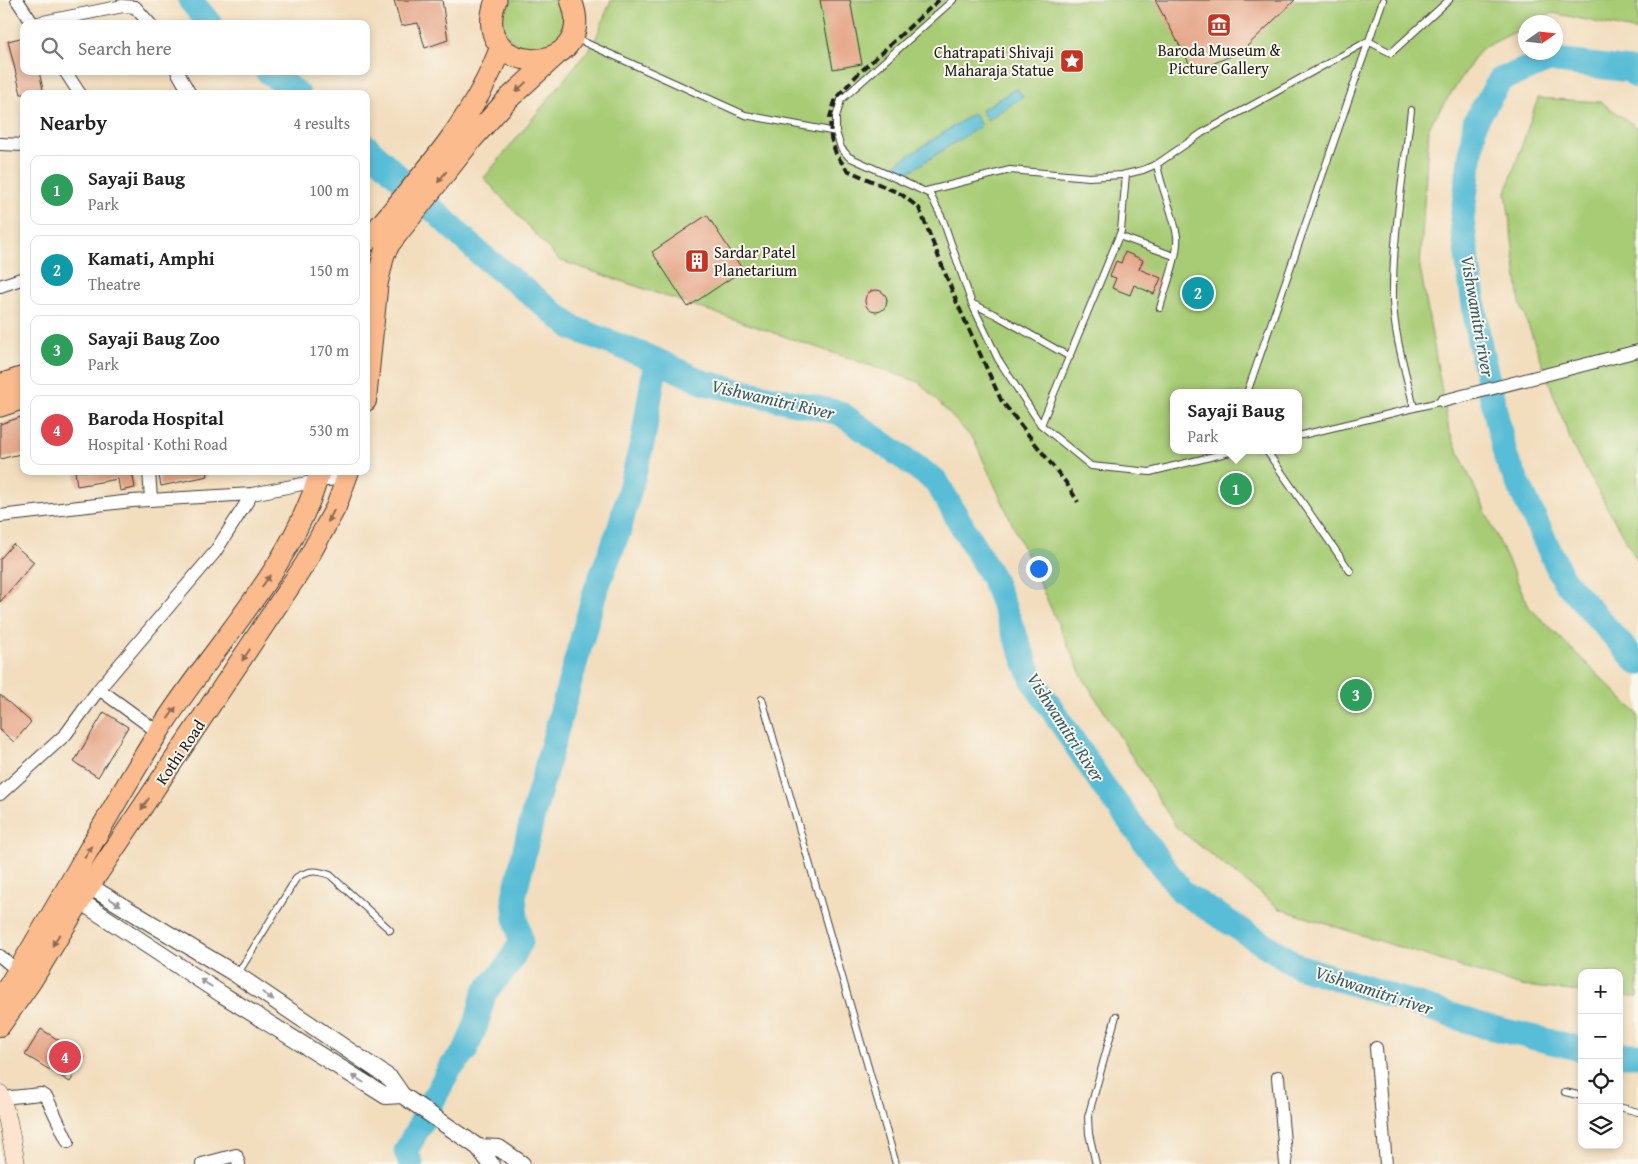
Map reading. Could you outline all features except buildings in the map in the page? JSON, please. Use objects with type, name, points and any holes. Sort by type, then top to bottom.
[{"type":"highway","points":[[495,0],[492,24],[501,46],[510,54],[521,60],[534,62],[546,60],[557,54]]},
{"type":"highway","points":[[372,281],[376,246],[465,134],[508,99],[557,54],[572,36],[575,24],[575,4]]},
{"type":"highway","points":[[465,134],[501,46]]},
{"type":"highway","points":[[0,385],[20,378]]},
{"type":"highway","points":[[0,406],[20,399]]},
{"type":"main road","points":[[370,321],[372,281]]},
{"type":"main road","name":"Kothi Road","points":[[0,999],[18,970],[305,564],[336,506],[348,475]]},
{"type":"main road","name":"Kothi Road","points":[[0,1026],[31,982],[158,732],[281,560],[308,508],[318,476]]},
{"type":"main road","points":[[1,1096],[16,1164]]},
{"type":"main road","points":[[0,1127],[12,1143]]},
{"type":"street","points":[[17,0],[30,20]]},
{"type":"street","points":[[53,20],[123,6],[135,7],[146,20]]},
{"type":"street","points":[[68,75],[77,90]]},
{"type":"street","points":[[179,75],[188,90]]},
{"type":"street","points":[[0,144],[20,145]]},
{"type":"street","points":[[0,286],[20,279]]},
{"type":"street","points":[[1443,402],[1638,351]]},
{"type":"street","points":[[149,475],[151,500]]},
{"type":"street","points":[[0,516],[151,500],[252,494],[318,476],[348,475]]},
{"type":"street","points":[[0,794],[66,734],[99,689],[216,552],[252,494]]},
{"type":"street","points":[[99,689],[158,732]]},
{"type":"street","points":[[77,889],[237,975],[390,1079],[402,1095],[478,1147],[491,1164]]},
{"type":"street","points":[[77,889],[223,995],[386,1096],[402,1095]]},
{"type":"street","points":[[0,956],[18,970]]},
{"type":"street","points":[[1376,1048],[1386,1164]]},
{"type":"street","points":[[1278,1077],[1286,1164]]},
{"type":"street","points":[[1,1096],[41,1094],[47,1098],[68,1142]]},
{"type":"street","points":[[478,1147],[500,1148],[522,1164]]},
{"type":"street","points":[[202,1164],[236,1156],[238,1164]]},
{"type":"lane","points":[[953,0],[841,100],[836,117],[836,132],[840,148],[849,156],[930,194],[943,220],[972,304],[998,360],[1041,425],[1091,466],[1150,472],[1218,454]]},
{"type":"lane","points":[[1248,389],[1383,0]]},
{"type":"lane","points":[[1368,42],[1391,53],[1449,0]]},
{"type":"lane","points":[[572,36],[745,115],[836,132]]},
{"type":"lane","points":[[926,191],[1010,170],[1089,177],[1126,174],[1157,164],[1202,133],[1368,42]]},
{"type":"lane","points":[[1411,110],[1394,256],[1393,302],[1400,347],[1414,408]]},
{"type":"lane","points":[[1157,164],[1177,237],[1174,256],[1160,308]]},
{"type":"lane","points":[[1041,425],[1119,236],[1126,174]]},
{"type":"lane","points":[[1119,236],[1174,256]]},
{"type":"lane","points":[[972,304],[996,315],[1070,357]]},
{"type":"lane","points":[[1302,435],[1443,402]]},
{"type":"lane","points":[[1269,454],[1350,571]]},
{"type":"lane","points":[[762,699],[896,1164]]},
{"type":"lane","points":[[237,975],[297,878],[306,872],[318,870],[330,875],[390,930]]},
{"type":"lane","points":[[1096,1164],[1089,1134],[1088,1117],[1116,1016]]},
{"type":"lane","points":[[1566,1092],[1578,1095]]},
{"type":"lane","points":[[1623,1108],[1638,1112]]},
{"type":"green space","points":[[511,0],[556,0],[562,10],[564,21],[554,43],[543,49],[531,50],[519,46],[509,38],[503,27],[503,14]]},
{"type":"green space","points":[[611,0],[1638,0],[1638,31],[1553,13],[1549,15],[1518,15],[1518,30],[1481,49],[1429,126],[1420,267],[1449,431],[1529,607],[1638,714],[1638,997],[1623,996],[1623,969],[1578,969],[1578,992],[1521,986],[1280,909],[1176,827],[1082,676],[974,440],[919,382],[559,260],[484,178],[594,43]]},
{"type":"green space","points":[[1538,98],[1601,102],[1638,128],[1638,562],[1573,447],[1520,303],[1506,192]]},
{"type":"water","points":[[1017,88],[1023,97],[987,120],[981,110]]},
{"type":"water","points":[[974,113],[981,126],[909,172],[905,173],[894,165]]},
{"type":"waterway","name":"Vishwamitri River","points":[[190,0],[207,20]]},
{"type":"waterway","name":"Vishwamitri river","points":[[1638,77],[1629,70],[1549,60],[1500,80],[1475,122],[1462,220],[1479,341],[1506,458],[1563,579],[1638,663]]},
{"type":"waterway","name":"Vishwamitri River","points":[[272,75],[293,90]]},
{"type":"waterway","name":"Vishwamitri River","points":[[370,150],[480,254],[573,328],[656,360],[705,383],[840,413],[936,481],[993,579],[1033,681],[1104,787],[1183,893],[1298,966],[1484,1026],[1578,1048]]},
{"type":"waterway","points":[[411,1164],[406,1151],[450,1068],[465,1052],[477,1022],[484,993],[507,967],[521,942],[514,897],[533,815],[595,592],[619,530],[643,440],[656,360]]},
{"type":"waterway","name":"Vishwamitri river","points":[[1623,1055],[1638,1055]]},
{"type":"railway","points":[[939,0],[858,74],[836,98],[830,117],[831,138],[836,154],[847,170],[901,194],[919,208],[957,303],[1001,400],[1067,484],[1078,502]]},
{"type":"place","name":"Baroda Museum & Picture Gallery","points":[[1219,25]]},
{"type":"place","name":"Chatrapati Shivaji Maharaja Statue","points":[[1072,61]]},
{"type":"place","name":"Sardar Patel Planetarium","points":[[697,261]]},
{"type":"place","name":"Kamati, Amphi","points":[[1198,293]]},
{"type":"place","name":"Sayaji Baug","points":[[1236,489]]},
{"type":"place","name":"Sayaji Baug Zoo","points":[[1356,695]]},
{"type":"place","name":"Baroda Hospital","points":[[65,1057]]}]
